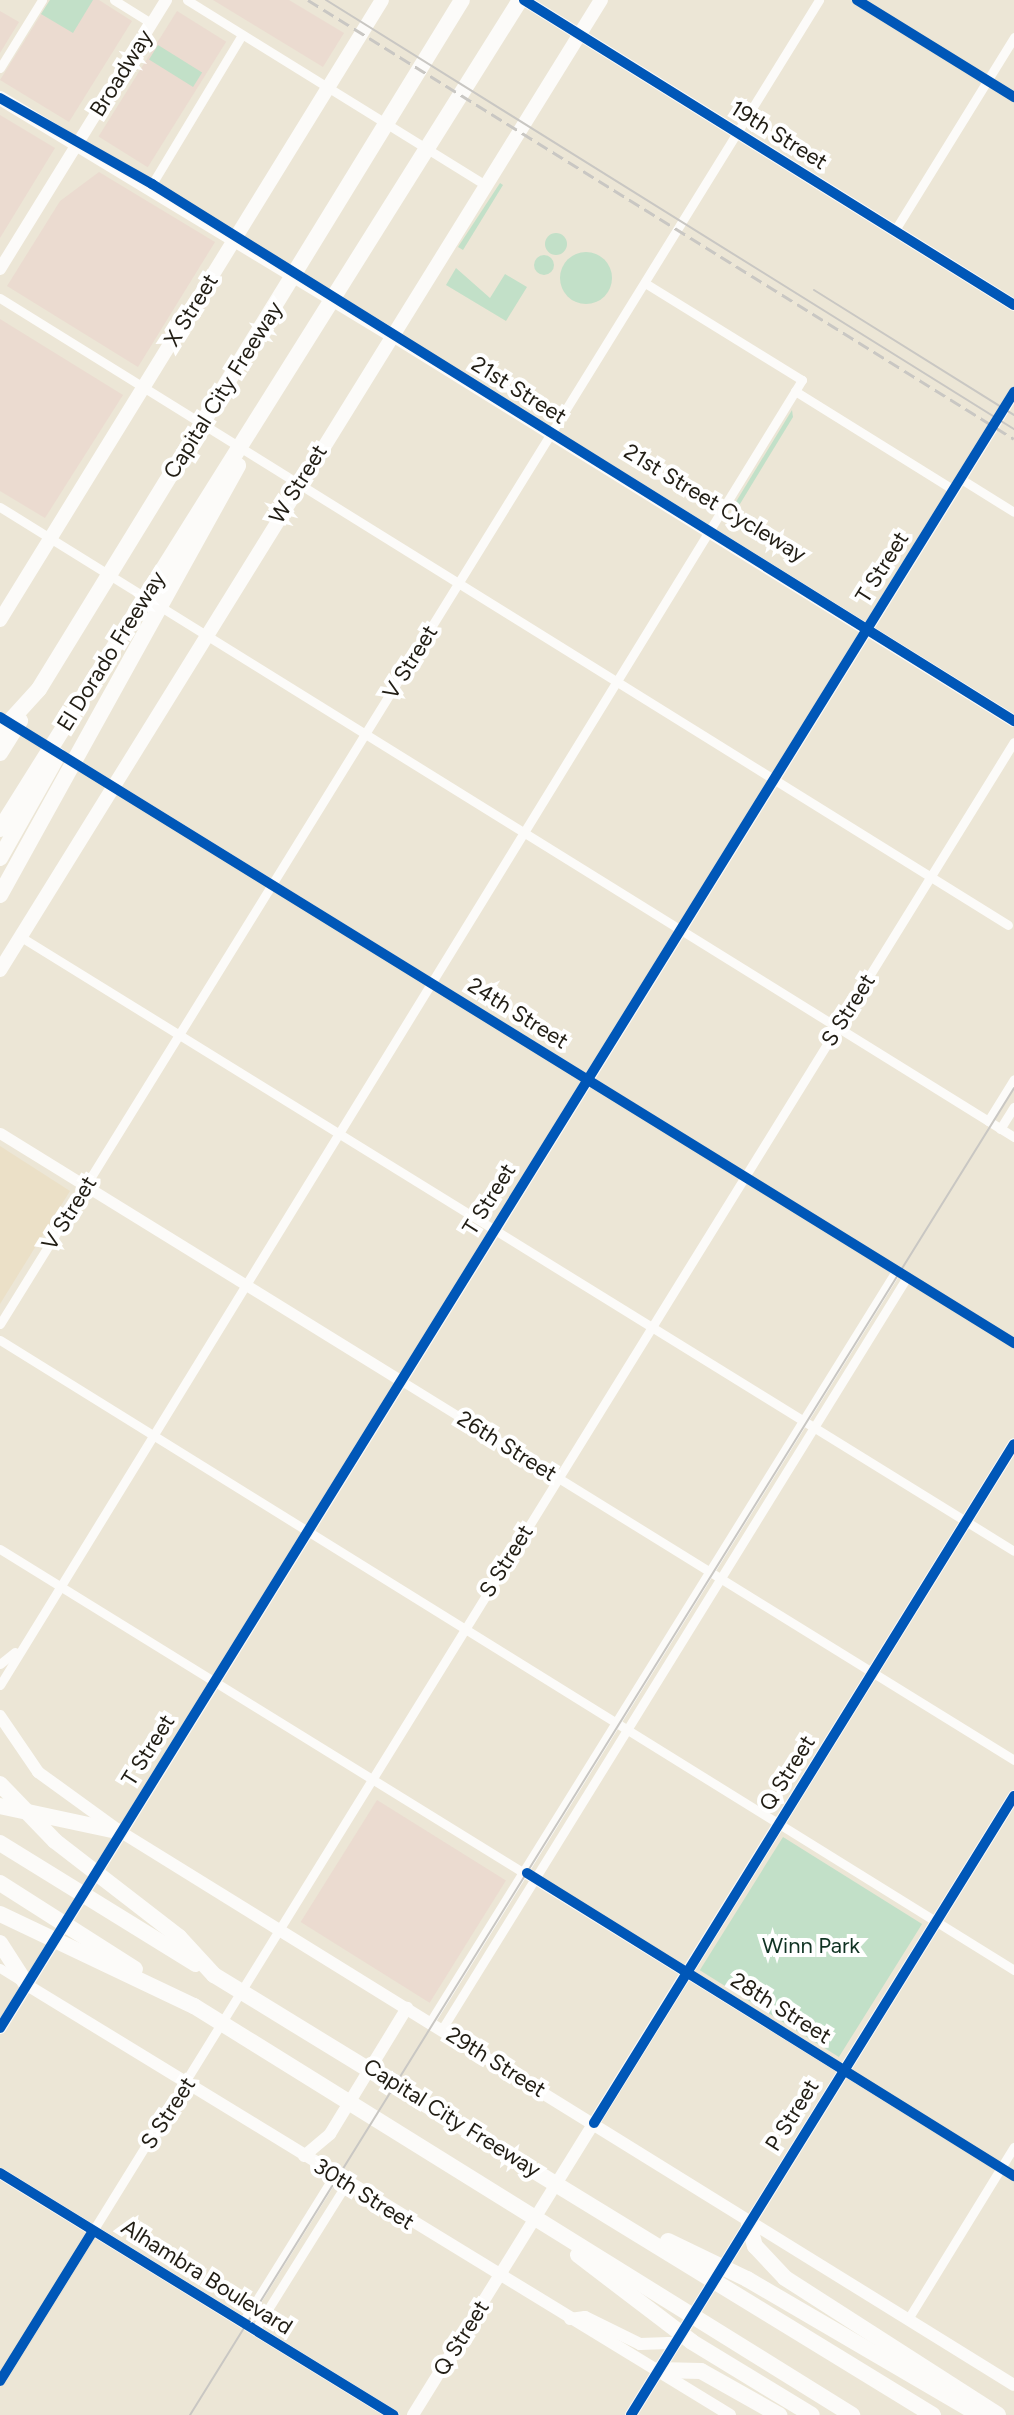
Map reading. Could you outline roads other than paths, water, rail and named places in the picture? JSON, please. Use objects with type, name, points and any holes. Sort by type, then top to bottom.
[{"type":"highway","name":"Capital City Freeway","points":[[0,732],[39,689],[462,0]]},
{"type":"highway","name":"Capital City Freeway","points":[[171,555],[520,2]]},
{"type":"highway","name":"Capital City Freeway","points":[[0,895],[62,790],[319,317]]},
{"type":"highway","name":"El Dorado Freeway","points":[[0,829],[39,777],[171,555]]},
{"type":"highway","name":"El Dorado Freeway","points":[[0,752],[39,689]]},
{"type":"highway","points":[[0,858],[39,777]]},
{"type":"highway","name":"Capital City Freeway","points":[[0,1784],[64,1848],[179,1937],[214,1975],[933,2415]]},
{"type":"highway","points":[[0,1806],[121,1832]]},
{"type":"highway","points":[[6,1847],[214,1975]]},
{"type":"highway","points":[[0,1883],[194,2006]]},
{"type":"highway","name":"Capital City Freeway","points":[[0,1914],[194,2006],[852,2415]]},
{"type":"highway","points":[[0,1943],[27,1985]]},
{"type":"highway","points":[[601,2211],[830,2326],[980,2415]]},
{"type":"highway","points":[[749,2224],[767,2264],[886,2337],[998,2415]]},
{"type":"highway","points":[[547,2227],[684,2343],[812,2415]]},
{"type":"highway","points":[[659,2370],[701,2371],[779,2415]]},
{"type":"main road","name":"Broadway","points":[[0,269],[166,0]]},
{"type":"main road","name":"X Street","points":[[0,620],[382,0]]},
{"type":"main road","name":"W Street","points":[[0,970],[204,634],[601,0]]},
{"type":"main road","name":"19th Street","points":[[520,2],[580,35],[1014,305]]},
{"type":"main road","name":"21st Street","points":[[0,98],[152,184],[1014,721]]},
{"type":"main road","name":"Q Street","points":[[413,2415],[1014,1444]]},
{"type":"main road","name":"29th Street","points":[[0,1716],[38,1772],[121,1832],[594,2123],[749,2224],[1014,2385]]},
{"type":"main road","name":"P Street","points":[[631,2415],[659,2370],[684,2343],[749,2224],[1014,1796]]},
{"type":"main road","name":"30th Street","points":[[27,1985],[498,2277],[730,2415]]},
{"type":"main road","points":[[304,2156],[330,2134],[407,2008]]},
{"type":"main road","points":[[570,2319],[585,2317],[640,2344],[684,2343]]},
{"type":"street","points":[[0,68],[42,0]]},
{"type":"street","points":[[114,0],[151,23]]},
{"type":"street","points":[[187,0],[484,184]]},
{"type":"street","name":"V Street","points":[[0,1324],[819,0]]},
{"type":"street","points":[[857,0],[1014,97]]},
{"type":"street","points":[[152,184],[242,35]]},
{"type":"street","points":[[895,230],[1014,37]]},
{"type":"street","points":[[0,1685],[15,1652],[149,1433],[802,380],[645,283]]},
{"type":"street","points":[[0,298],[1008,925]]},
{"type":"street","points":[[795,391],[954,490]]},
{"type":"street","name":"T Street","points":[[0,2028],[1014,392]]},
{"type":"street","points":[[961,479],[1014,512]]},
{"type":"street","points":[[0,507],[1014,1137]]},
{"type":"street","name":"24th Street","points":[[0,717],[1014,1343]]},
{"type":"street","name":"S Street","points":[[0,2381],[187,2084],[371,1776],[649,1326],[1014,742]]},
{"type":"street","points":[[21,937],[1014,1551]]},
{"type":"street","points":[[988,1121],[1014,1079]]},
{"type":"street","points":[[1000,1129],[1014,1107]]},
{"type":"street","name":"26th Street","points":[[0,1133],[1014,1760]]},
{"type":"street","points":[[430,2022],[896,1271]]},
{"type":"street","points":[[442,2029],[907,1277]]},
{"type":"street","points":[[0,1340],[1014,1970]]},
{"type":"street","name":"28th Street","points":[[0,1549],[524,1870],[1014,2176]]},
{"type":"street","points":[[0,1664],[15,1652]]},
{"type":"street","name":"30th Street","points":[[0,1968],[27,1985]]},
{"type":"street","points":[[908,2319],[1014,2147]]},
{"type":"street","name":"Alhambra Boulevard","points":[[0,2173],[393,2415]]},
{"type":"street","points":[[243,2322],[334,2176]]},
{"type":"street","points":[[255,2330],[347,2183]]},
{"type":"tram line","points":[[326,0],[1014,429]]},
{"type":"tram line","points":[[814,290],[1014,415]]},
{"type":"tram line","points":[[190,2415],[1014,1088]]},
{"type":"railway","points":[[308,0],[1014,439]]},
{"type":"park label","name":"Winn Park","points":[[811,1946]]}]
